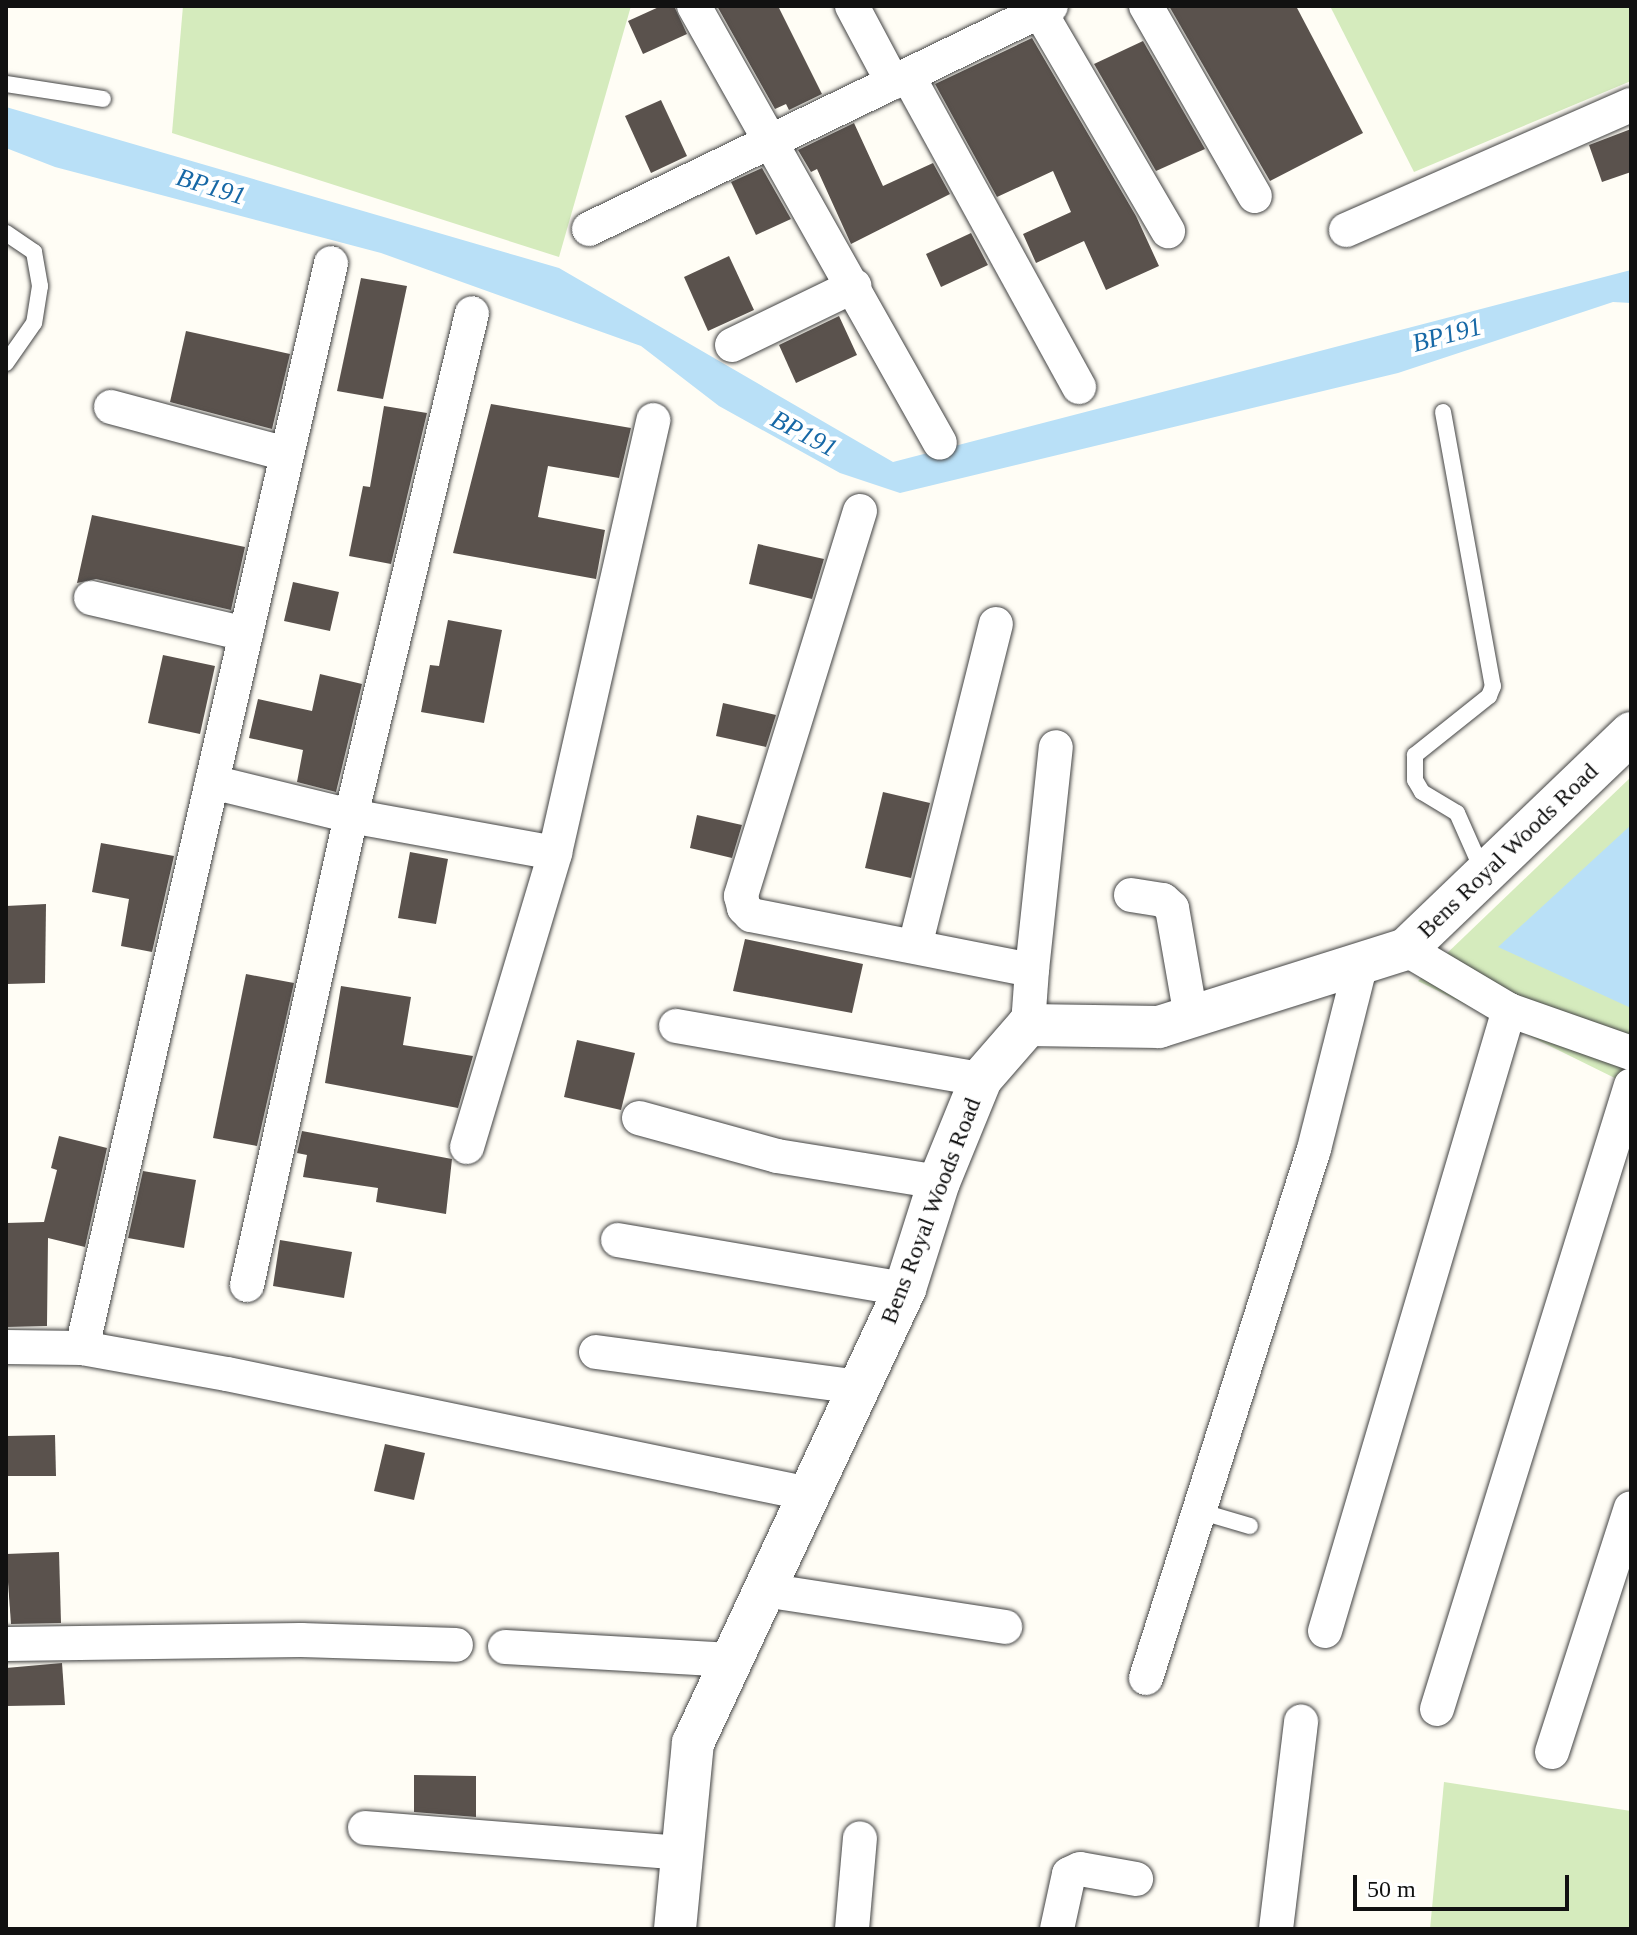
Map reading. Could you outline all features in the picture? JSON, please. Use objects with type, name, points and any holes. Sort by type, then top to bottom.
[{"type":"street","points":[[694,6],[767,144],[854,286],[940,443]]},
{"type":"street","points":[[852,6],[900,80],[1079,387]]},
{"type":"street","points":[[1146,6],[1255,196]]},
{"type":"street","points":[[589,229],[900,80],[1030,12],[1168,231]]},
{"type":"street","points":[[1346,230],[1631,105]]},
{"type":"street","points":[[82,1348],[331,263]]},
{"type":"street","points":[[732,345],[854,286]]},
{"type":"street","points":[[247,1285],[351,816],[472,313]]},
{"type":"street","points":[[111,407],[287,454]]},
{"type":"street","points":[[467,1147],[555,853],[653,420]]},
{"type":"street","points":[[860,511],[741,896],[751,915],[1032,970]]},
{"type":"street","points":[[91,598],[246,634]]},
{"type":"street","points":[[915,946],[996,624]]},
{"type":"street","name":"Bens Royal Woods Road","points":[[675,1929],[693,1743],[905,1289],[939,1182],[981,1079],[1028,1025],[1159,1027],[1406,949],[1631,733]]},
{"type":"street","points":[[1028,1025],[1056,747]]},
{"type":"street","points":[[212,782],[351,816],[555,853]]},
{"type":"street","points":[[1131,895],[1163,900],[1172,908],[1191,1017]]},
{"type":"street","points":[[1406,949],[1509,1010],[1631,1053]]},
{"type":"street","points":[[1146,1678],[1314,1149],[1361,963]]},
{"type":"street","points":[[1325,1631],[1509,1010]]},
{"type":"street","points":[[676,1026],[981,1079]]},
{"type":"street","points":[[1437,1709],[1631,1085]]},
{"type":"street","points":[[639,1118],[777,1156],[939,1182]]},
{"type":"street","points":[[618,1240],[905,1289]]},
{"type":"street","points":[[6,1347],[82,1348],[809,1494]]},
{"type":"street","points":[[596,1352],[860,1387]]},
{"type":"street","points":[[1552,1752],[1631,1508]]},
{"type":"street","points":[[764,1590],[1005,1627]]},
{"type":"street","points":[[6,1644],[301,1640],[456,1645]]},
{"type":"street","points":[[505,1647],[732,1660]]},
{"type":"street","points":[[1276,1929],[1301,1721]]},
{"type":"street","points":[[365,1828],[683,1853]]},
{"type":"street","points":[[852,1929],[860,1838]]},
{"type":"street","points":[[1057,1929],[1069,1874],[1080,1869],[1136,1879]]},
{"type":"lane","points":[[6,84],[103,99]]},
{"type":"lane","points":[[6,233],[34,252],[40,286],[34,323],[6,363]]},
{"type":"lane","points":[[1443,412],[1493,686],[1489,696],[1415,755],[1415,780],[1422,792],[1457,813],[1484,874]]},
{"type":"lane","points":[[1199,1511],[1250,1526]]},
{"type":"green space","points":[[183,6],[631,6],[559,257],[172,133]]},
{"type":"green space","points":[[1330,6],[1631,6],[1631,81],[1414,172]]},
{"type":"green space","points":[[1631,777],[1631,1086],[1418,981]]},
{"type":"green space","points":[[1444,1782],[1631,1811],[1631,1929],[1430,1929]]},
{"type":"water","name":"BP191","points":[[6,107],[559,268],[893,462],[1631,270],[1631,303],[1613,302],[1398,373],[900,493],[840,473],[719,406],[641,346],[381,253],[55,167],[6,148]]},
{"type":"water","points":[[1631,825],[1631,1008],[1498,947]]},
{"type":"building","points":[[661,6],[674,6],[687,34],[643,54],[628,21]]},
{"type":"building","points":[[717,6],[778,6],[822,94],[789,110],[786,104],[775,109]]},
{"type":"building","points":[[1169,6],[1296,6],[1363,133],[1270,181]]},
{"type":"building","points":[[1032,38],[1136,216],[1159,266],[1106,290],[1084,241],[1036,263],[1023,234],[1071,212],[1053,171],[997,197],[935,84]]},
{"type":"building","points":[[1143,41],[1205,149],[1156,171],[1094,64]]},
{"type":"building","points":[[661,100],[687,156],[651,173],[625,116]]},
{"type":"building","points":[[854,123],[883,186],[933,163],[950,194],[851,244],[817,169],[811,172],[798,150]]},
{"type":"building","points":[[1631,129],[1631,172],[1602,182],[1589,145]]},
{"type":"building","points":[[762,168],[791,219],[756,235],[731,182]]},
{"type":"building","points":[[971,233],[988,265],[941,287],[926,254]]},
{"type":"building","points":[[729,256],[754,310],[708,331],[684,277]]},
{"type":"building","points":[[361,278],[407,286],[383,399],[337,391]]},
{"type":"building","points":[[839,316],[857,355],[796,383],[779,345]]},
{"type":"building","points":[[186,331],[290,354],[272,429],[170,402]]},
{"type":"building","points":[[491,404],[631,428],[619,478],[548,466],[538,517],[605,530],[596,579],[453,553]]},
{"type":"building","points":[[384,406],[427,413],[391,564],[349,556],[363,486],[370,487]]},
{"type":"building","points":[[92,515],[245,547],[231,610],[96,579],[77,583]]},
{"type":"building","points":[[758,544],[824,559],[812,599],[749,584]]},
{"type":"building","points":[[293,582],[339,592],[330,631],[284,621]]},
{"type":"building","points":[[448,620],[502,630],[484,723],[421,712],[430,665],[439,666]]},
{"type":"building","points":[[163,655],[215,666],[200,734],[148,723]]},
{"type":"building","points":[[320,674],[362,684],[336,792],[297,782],[303,750],[249,738],[258,699],[312,711]]},
{"type":"building","points":[[723,703],[776,715],[766,747],[716,736]]},
{"type":"building","points":[[883,792],[930,803],[911,878],[865,868]]},
{"type":"building","points":[[697,815],[742,825],[732,858],[690,848]]},
{"type":"building","points":[[101,843],[174,856],[152,952],[121,946],[129,899],[92,892]]},
{"type":"building","points":[[410,852],[448,859],[436,924],[398,918]]},
{"type":"building","points":[[46,904],[45,983],[6,984],[6,906]]},
{"type":"building","points":[[745,939],[863,964],[852,1013],[733,991]]},
{"type":"building","points":[[246,974],[294,983],[257,1146],[213,1138]]},
{"type":"building","points":[[341,986],[411,997],[403,1045],[473,1056],[458,1108],[325,1083]]},
{"type":"building","points":[[577,1040],[635,1053],[621,1110],[564,1097]]},
{"type":"building","points":[[302,1131],[452,1159],[446,1214],[376,1202],[378,1188],[303,1177],[307,1155],[297,1153]]},
{"type":"building","points":[[59,1136],[107,1148],[85,1247],[48,1238],[47,1326],[6,1327],[6,1223],[44,1222],[57,1170],[51,1168]]},
{"type":"building","points":[[143,1171],[196,1180],[184,1248],[128,1238]]},
{"type":"building","points":[[280,1240],[352,1252],[344,1298],[273,1286]]},
{"type":"building","points":[[55,1435],[56,1476],[6,1476],[6,1436]]},
{"type":"building","points":[[385,1444],[425,1453],[414,1500],[374,1491]]},
{"type":"building","points":[[59,1552],[61,1623],[11,1624],[6,1554]]},
{"type":"building","points":[[62,1663],[65,1705],[6,1706],[6,1668]]},
{"type":"building","points":[[414,1775],[476,1776],[476,1817],[414,1812]]}]
